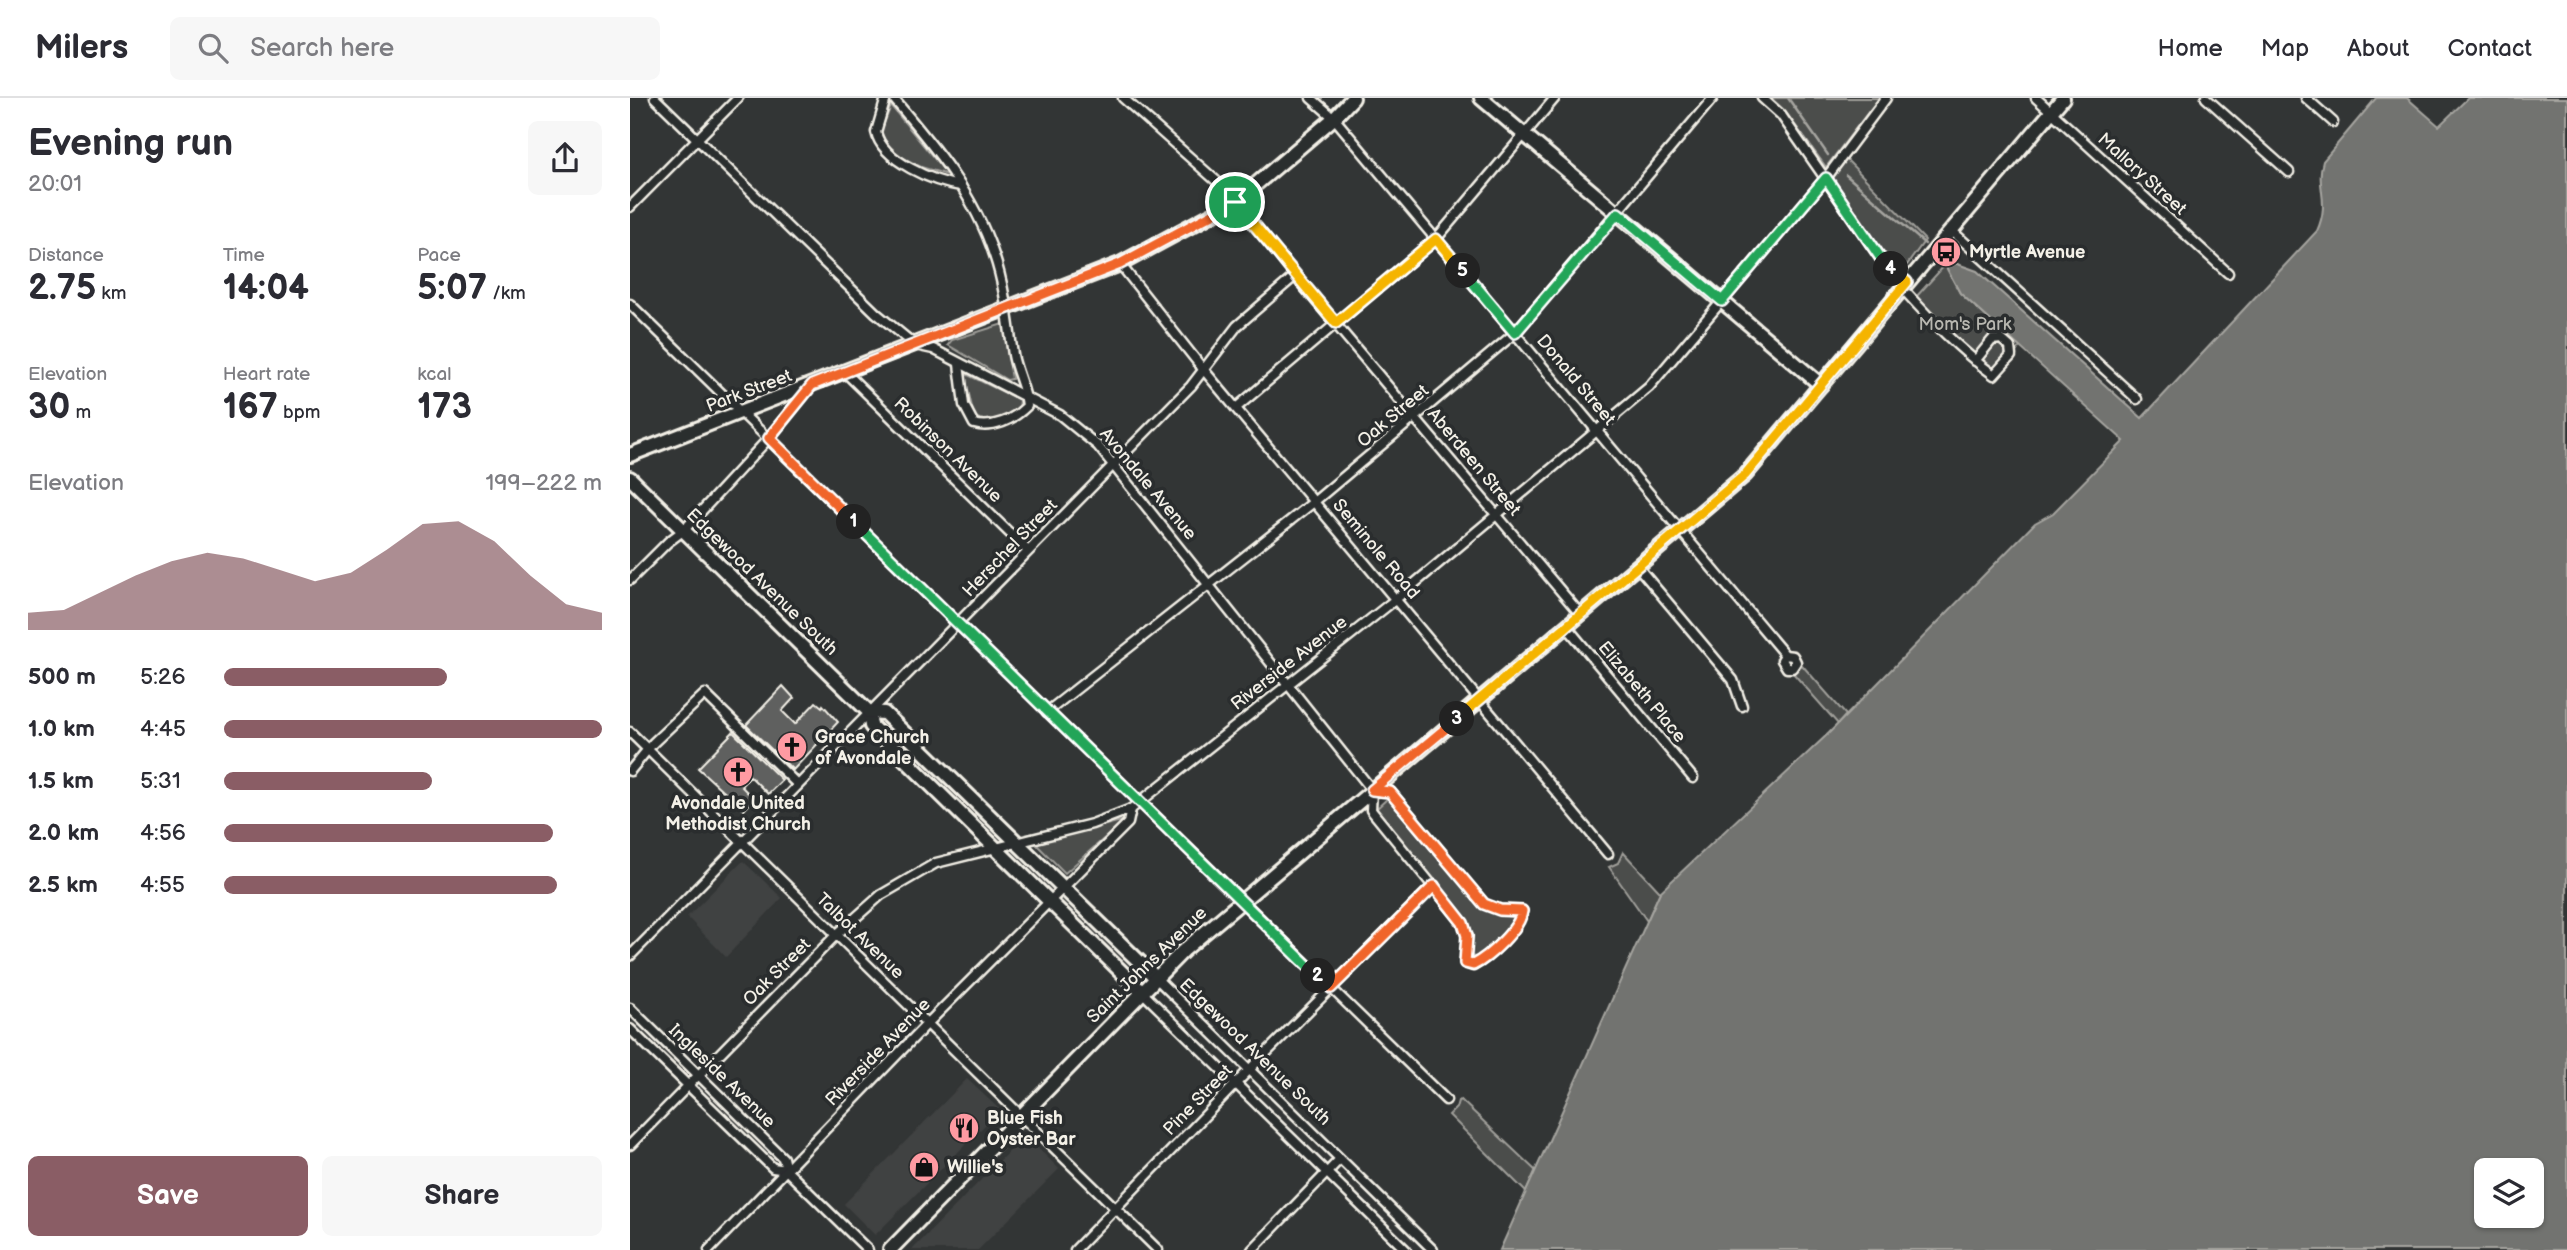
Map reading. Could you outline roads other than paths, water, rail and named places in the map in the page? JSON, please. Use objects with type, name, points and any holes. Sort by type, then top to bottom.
[{"type":"main road","name":"Park Street","points":[[630,455],[1120,264],[1235,202],[1334,118],[1353,98]]},
{"type":"main road","points":[[1481,98],[1821,385]]},
{"type":"main road","name":"Saint Johns Avenue","points":[[890,1250],[1156,978],[1241,901],[1745,475],[2063,98]]},
{"type":"main road","name":"Edgewood Avenue South","points":[[630,478],[869,712],[871,726],[1142,992]]},
{"type":"main road","name":"Edgewood Avenue South","points":[[869,712],[884,713],[1156,978]]},
{"type":"street","name":"Avondale Avenue","points":[[655,98],[876,313],[915,345],[933,349],[1071,422],[1098,446],[1372,790]]},
{"type":"street","points":[[630,207],[738,98]]},
{"type":"street","points":[[886,98],[876,132],[884,151],[946,184],[961,187]]},
{"type":"street","points":[[893,98],[944,159],[979,218],[994,255],[1015,366],[1027,406],[995,426],[974,424],[964,405],[959,364]]},
{"type":"street","name":"Aberdeen Street","points":[[1124,98],[1231,194],[1295,276],[1581,615]]},
{"type":"street","name":"Donald Street","points":[[1311,98],[1334,118],[1785,655]]},
{"type":"street","points":[[1236,408],[1436,239],[1555,98]]},
{"type":"street","name":"Oak Street","points":[[1047,712],[1315,501],[1515,333],[1713,98]]},
{"type":"street","points":[[1762,98],[1781,115],[1882,260],[1957,348],[1994,375],[2011,356],[2010,347],[2001,339],[1992,340],[1975,361]]},
{"type":"street","name":"Riverside Avenue","points":[[709,1250],[927,1024],[1128,823],[1131,809],[1498,515],[1658,378],[1826,178],[1886,98]]},
{"type":"street","name":"Mallory Street","points":[[2036,98],[2228,273]]},
{"type":"street","points":[[2206,98],[2289,172]]},
{"type":"street","points":[[2306,98],[2333,122]]},
{"type":"street","points":[[1951,230],[2137,399]]},
{"type":"street","name":"Seminole Road","points":[[1120,264],[1203,369],[1608,855]]},
{"type":"street","name":"Herschel Street","points":[[630,956],[1191,386],[1237,326],[1295,276]]},
{"type":"street","points":[[630,304],[1446,1100]]},
{"type":"street","name":"Robinson Avenue","points":[[845,372],[1028,551]]},
{"type":"street","points":[[630,580],[684,530],[769,438],[812,385]]},
{"type":"street","points":[[1638,567],[1733,680],[1742,706]]},
{"type":"street","name":"Elizabeth Place","points":[[1567,627],[1693,778]]},
{"type":"street","points":[[630,771],[653,743],[705,694],[798,785]]},
{"type":"street","name":"Talbot Avenue","points":[[630,732],[1157,1250]]},
{"type":"street","points":[[1372,790],[1390,792],[1484,904],[1500,910],[1522,911],[1521,920],[1485,959],[1473,965],[1465,963],[1467,936],[1463,923],[1434,886],[1371,810],[1372,790]]},
{"type":"street","name":"Oak Street","points":[[630,1145],[836,935],[861,911],[901,881],[936,863],[1092,824],[1131,809]]},
{"type":"street","name":"Pine Street","points":[[1075,1250],[1235,1084],[1434,886]]},
{"type":"street","name":"Edgewood Avenue South","points":[[1156,978],[1433,1250]]},
{"type":"street","name":"Edgewood Avenue South","points":[[1142,992],[1406,1250]]},
{"type":"street","name":"Ingleside Avenue","points":[[630,1009],[783,1158],[786,1170],[868,1250]]},
{"type":"street","name":"Ingleside Avenue","points":[[630,1028],[773,1168],[786,1170]]},
{"type":"street","points":[[1252,1250],[1340,1159]]},
{"type":"waterway","points":[[1788,98],[1828,155]]},
{"type":"waterway","points":[[1846,175],[1925,244]]},
{"type":"place","name":"Myrtle Avenue","points":[[1946,252]]},
{"type":"place","name":"Grace Church of Avondale","points":[[792,747]]},
{"type":"place","name":"Avondale United Methodist Church","points":[[738,772]]},
{"type":"place","name":"Blue Fish Oyster Bar","points":[[964,1128]]},
{"type":"place","name":"Willie's","points":[[924,1167]]},
{"type":"park label","name":"Mom's Park","points":[[1965,324]]}]
